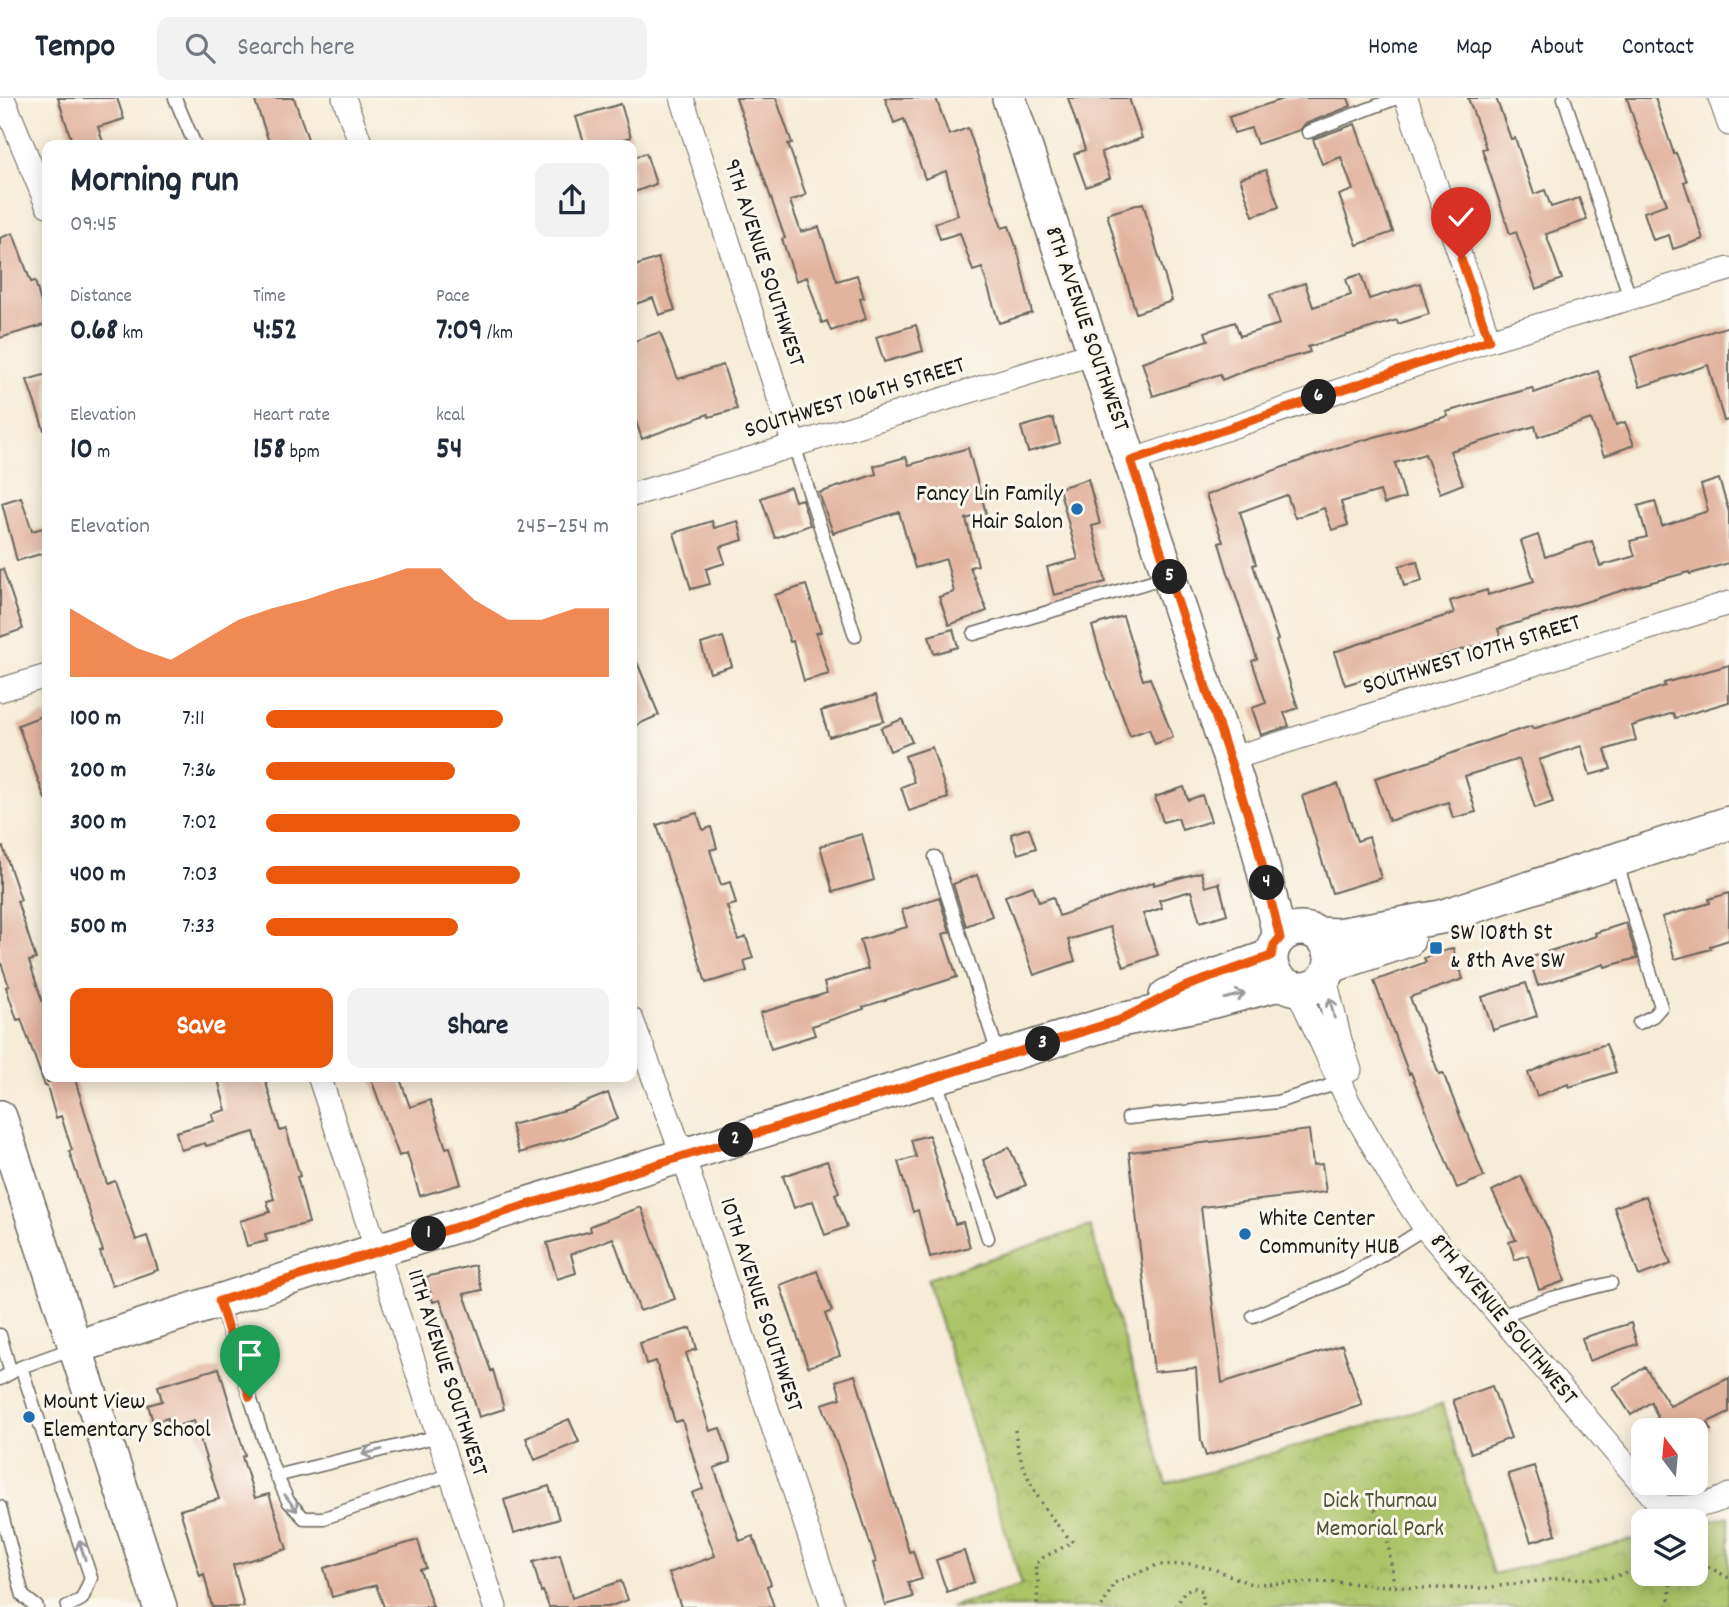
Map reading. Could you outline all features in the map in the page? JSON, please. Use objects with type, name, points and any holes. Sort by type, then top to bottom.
[{"type":"street","points":[[3,98],[42,193]]},
{"type":"street","points":[[344,98],[359,140]]},
{"type":"street","name":"9TH AVENUE SOUTHWEST","points":[[682,98],[794,445]]},
{"type":"street","name":"8TH AVENUE SOUTHWEST","points":[[1009,98],[1256,839],[1302,959],[1339,1040],[1346,1081],[1359,1121],[1425,1228],[1662,1507],[1685,1508],[1702,1505],[1729,1495]]},
{"type":"street","points":[[1406,98],[1489,340]]},
{"type":"street","points":[[1720,98],[1729,124]]},
{"type":"street","points":[[1131,461],[1489,340],[1729,269]]},
{"type":"street","name":"SOUTHWEST 106TH STREET","points":[[637,493],[1094,353]]},
{"type":"street","name":"SOUTHWEST 107TH STREET","points":[[1230,759],[1729,603]]},
{"type":"street","points":[[0,690],[42,677]]},
{"type":"street","points":[[76,1347],[378,1250],[1120,1020],[1206,1003],[1302,959],[1416,937],[1441,917],[1729,823]]},
{"type":"street","name":"10TH AVENUE SOUTHWEST","points":[[637,1033],[683,1156],[833,1607]]},
{"type":"street","name":"11TH AVENUE SOUTHWEST","points":[[321,1082],[495,1607]]},
{"type":"street","points":[[0,1117],[160,1607]]},
{"type":"lane","points":[[175,98],[193,140]]},
{"type":"lane","points":[[1308,132],[1397,98]]},
{"type":"lane","points":[[1564,98],[1630,298]]},
{"type":"lane","points":[[794,445],[855,636]]},
{"type":"lane","points":[[974,634],[1170,576]]},
{"type":"lane","points":[[935,857],[999,1058]]},
{"type":"lane","points":[[1616,860],[1661,1007],[1653,1016],[1639,1023]]},
{"type":"lane","points":[[935,1077],[988,1238]]},
{"type":"lane","points":[[1128,1118],[1277,1102],[1346,1081]]},
{"type":"lane","points":[[1253,1316],[1347,1277],[1425,1228]]},
{"type":"lane","points":[[1500,1316],[1552,1298],[1611,1283]]},
{"type":"lane","points":[[219,1301],[276,1476],[288,1501],[304,1517],[324,1518],[451,1474]]},
{"type":"lane","points":[[0,1335],[10,1373],[91,1578],[82,1599],[67,1607]]},
{"type":"lane","points":[[10,1373],[76,1347]]},
{"type":"lane","points":[[276,1476],[439,1436]]},
{"type":"lane","points":[[0,1507],[23,1596],[37,1607]]},
{"type":"path","points":[[1015,1430],[1021,1462],[1058,1527],[1073,1542],[1044,1557],[1035,1565],[1038,1581],[1037,1607]]},
{"type":"path","points":[[1372,1503],[1386,1532],[1394,1584]]},
{"type":"path","points":[[1102,1607],[1114,1583],[1157,1565],[1191,1564],[1214,1569],[1251,1584],[1331,1582],[1394,1584],[1418,1588],[1483,1588],[1563,1578],[1603,1579],[1631,1572]]},
{"type":"path","points":[[1708,1567],[1729,1578]]},
{"type":"path","points":[[1668,1607],[1670,1586]]},
{"type":"path","points":[[1176,1607],[1184,1592],[1193,1587],[1202,1591],[1204,1607]]},
{"type":"green space","name":"Dick Thurnau Memorial Park","points":[[1090,1226],[1167,1484],[1442,1404],[1493,1574],[1631,1540],[1631,1586],[1708,1586],[1708,1521],[1729,1516],[1729,1607],[950,1607],[1022,1585],[927,1279]]},
{"type":"building","points":[[58,98],[117,98],[124,119],[98,127],[102,140],[71,140]]},
{"type":"building","points":[[254,98],[294,98],[308,140],[268,140]]},
{"type":"building","points":[[736,98],[776,98],[792,143],[788,144],[806,195],[790,201],[801,232],[819,227],[837,281],[857,275],[864,298],[860,299],[866,319],[831,331],[827,321],[822,323],[807,277],[796,281],[782,239],[785,238]]},
{"type":"building","points":[[885,98],[936,98],[949,135],[968,128],[1002,228],[1009,226],[1032,313],[999,323],[982,268],[973,271],[960,233],[940,239],[935,223],[958,215],[946,171],[925,179],[904,119],[894,123]]},
{"type":"building","points":[[1068,98],[1129,98],[1142,138],[1101,152],[1110,178],[1086,187],[1074,154],[1085,150]]},
{"type":"building","points":[[1286,98],[1348,98],[1351,106],[1305,124],[1300,130],[1257,144],[1251,128],[1234,133],[1229,117]]},
{"type":"building","points":[[1468,98],[1496,98],[1511,139],[1515,138],[1534,194],[1545,190],[1551,207],[1579,198],[1587,220],[1546,234],[1562,279],[1536,289],[1516,232],[1510,234],[1482,149],[1486,148]]},
{"type":"building","points":[[1627,98],[1655,98],[1674,154],[1676,153],[1687,181],[1684,182],[1703,239],[1673,249],[1669,235],[1653,240],[1644,212],[1667,204],[1642,144]]},
{"type":"building","points":[[621,104],[631,137],[620,140],[583,140],[576,117]]},
{"type":"building","points":[[1355,124],[1393,232],[1357,245],[1339,195],[1353,190],[1341,157],[1322,164],[1313,139]]},
{"type":"building","points":[[646,153],[656,184],[637,191],[637,156]]},
{"type":"building","points":[[1266,170],[1279,207],[1253,216],[1240,178]]},
{"type":"building","points":[[1143,203],[1172,301],[1136,313],[1107,214]]},
{"type":"building","points":[[13,233],[31,282],[35,281],[42,306],[42,325],[0,338],[0,238]]},
{"type":"building","points":[[658,258],[675,310],[659,315],[653,298],[637,303],[637,265]]},
{"type":"building","points":[[1361,274],[1369,299],[1420,283],[1429,314],[1398,324],[1397,320],[1308,347],[1310,352],[1251,368],[1222,380],[1220,374],[1153,396],[1142,362],[1208,340],[1205,332],[1235,322],[1240,336],[1280,324],[1270,295],[1305,283],[1313,307],[1351,295],[1346,279]]},
{"type":"building","points":[[916,325],[923,351],[884,362],[876,337]]},
{"type":"building","points":[[1729,326],[1729,420],[1724,421],[1708,365],[1640,387],[1631,357]]},
{"type":"building","points":[[660,332],[678,379],[723,365],[737,409],[709,417],[708,414],[642,439],[637,424],[637,340]]},
{"type":"building","points":[[1598,371],[1616,425],[1625,422],[1634,445],[1604,456],[1591,419],[1538,437],[1535,426],[1450,451],[1463,484],[1440,493],[1425,454],[1395,463],[1405,498],[1384,504],[1380,491],[1341,502],[1348,525],[1332,530],[1324,508],[1295,518],[1287,495],[1240,512],[1256,564],[1253,565],[1298,708],[1284,713],[1289,726],[1261,735],[1252,708],[1266,703],[1252,661],[1257,659],[1219,543],[1223,542],[1206,495],[1336,448],[1448,416],[1446,412],[1532,388],[1534,393]]},
{"type":"building","points":[[42,376],[42,424],[27,380]]},
{"type":"building","points":[[1053,418],[1060,443],[1028,452],[1021,427]]},
{"type":"building","points":[[968,448],[986,513],[966,519],[978,565],[970,567],[987,611],[949,625],[939,597],[954,592],[946,559],[915,568],[899,512],[833,533],[819,493],[876,474],[874,466],[906,457],[909,465]]},
{"type":"building","points":[[1088,479],[1100,524],[1092,526],[1106,582],[1054,595],[1047,567],[1078,559],[1059,488]]},
{"type":"building","points":[[1719,479],[1729,512],[1729,563],[1630,588],[1498,629],[1501,638],[1345,685],[1334,652],[1454,613],[1450,601],[1487,590],[1488,595],[1534,581],[1521,541],[1538,535],[1545,557],[1592,541],[1600,566],[1635,556],[1630,541],[1647,537],[1638,506],[1655,501],[1662,526],[1708,511],[1701,485]]},
{"type":"building","points":[[790,487],[795,501],[802,499],[810,525],[775,538],[761,498]]},
{"type":"building","points":[[21,497],[32,531],[42,528],[42,554],[17,561],[2,503]]},
{"type":"building","points":[[712,521],[714,528],[738,521],[743,540],[720,547],[725,563],[706,569],[710,584],[691,589],[674,533]]},
{"type":"building","points":[[1417,561],[1422,581],[1404,586],[1399,566]]},
{"type":"building","points":[[3,569],[23,629],[0,637],[0,570]]},
{"type":"building","points":[[806,585],[821,632],[816,633],[829,674],[804,681],[793,641],[790,642],[775,595]]},
{"type":"building","points":[[1123,616],[1143,680],[1150,678],[1173,737],[1155,744],[1149,729],[1130,736],[1106,673],[1092,626]]},
{"type":"building","points":[[953,629],[958,647],[934,654],[929,636]]},
{"type":"building","points":[[723,637],[732,666],[710,673],[701,644]]},
{"type":"building","points":[[637,662],[659,715],[637,725]]},
{"type":"building","points":[[1729,665],[1729,702],[1675,718],[1673,713],[1632,726],[1636,740],[1605,750],[1611,769],[1590,775],[1581,746],[1539,760],[1553,802],[1535,808],[1519,759],[1465,776],[1476,812],[1453,818],[1448,802],[1389,821],[1375,778],[1497,737],[1532,726],[1533,729],[1665,686],[1664,683]]},
{"type":"building","points":[[876,695],[884,721],[829,737],[821,711]]},
{"type":"building","points":[[42,716],[42,791],[18,725]]},
{"type":"building","points":[[902,719],[912,742],[890,751],[881,728]]},
{"type":"building","points":[[932,747],[948,798],[909,811],[901,787],[914,782],[905,756]]},
{"type":"building","points":[[1338,784],[1357,841],[1369,837],[1381,878],[1332,893],[1302,796]]},
{"type":"building","points":[[1184,787],[1188,800],[1202,795],[1211,821],[1182,830],[1178,818],[1163,822],[1155,797]]},
{"type":"building","points":[[697,813],[703,830],[711,827],[717,848],[710,850],[721,885],[730,882],[736,904],[727,906],[738,940],[746,937],[753,958],[744,961],[747,971],[706,983],[657,825]]},
{"type":"building","points":[[1029,828],[1036,848],[1018,854],[1011,834]]},
{"type":"building","points":[[862,834],[874,880],[833,892],[820,846]]},
{"type":"building","points":[[3,847],[21,900],[17,901],[36,959],[29,961],[42,1000],[42,1078],[21,1019],[17,1020],[0,960],[0,848]]},
{"type":"building","points":[[1201,872],[1205,887],[1219,883],[1227,914],[1200,922],[1191,891],[1159,900],[1162,908],[1143,914],[1158,955],[1124,967],[1110,927],[1068,940],[1075,961],[1034,975],[1005,896],[1033,886],[1039,902],[1053,897],[1059,916],[1154,882],[1154,885]]},
{"type":"building","points":[[977,875],[992,916],[966,926],[953,884]]},
{"type":"building","points":[[1729,893],[1729,940],[1710,946],[1711,949],[1675,959],[1662,917],[1710,903],[1709,899]]},
{"type":"building","points":[[939,897],[950,932],[943,934],[957,977],[812,1026],[815,1035],[771,1049],[760,1013],[827,993],[824,983],[868,969],[860,940],[907,927],[902,910]]},
{"type":"building","points":[[1626,923],[1637,958],[1605,967],[1604,964],[1538,986],[1529,958]]},
{"type":"building","points":[[1453,948],[1463,979],[1410,997],[1439,1074],[1443,1073],[1484,1177],[1457,1188],[1411,1073],[1409,1074],[1374,981],[1426,962],[1424,958]]},
{"type":"building","points":[[1526,983],[1537,1016],[1493,1030],[1482,997]]},
{"type":"building","points":[[1606,1044],[1616,1072],[1569,1087],[1568,1084],[1537,1096],[1528,1073]]},
{"type":"building","points":[[44,1082],[76,1082],[107,1184],[115,1181],[136,1240],[147,1236],[158,1270],[112,1286],[69,1151],[72,1150],[61,1116],[56,1118]]},
{"type":"building","points":[[219,1082],[266,1082],[280,1131],[286,1129],[300,1176],[297,1177],[309,1223],[265,1234],[267,1241],[247,1246],[240,1221],[270,1212],[267,1201],[274,1199],[254,1132],[206,1146],[205,1143],[181,1150],[176,1132],[214,1121],[212,1114],[226,1110]]},
{"type":"building","points":[[372,1082],[401,1082],[410,1107],[430,1100],[446,1148],[450,1147],[461,1184],[420,1196],[407,1153],[399,1156]]},
{"type":"building","points":[[608,1093],[618,1119],[519,1153],[511,1125],[569,1109]]},
{"type":"building","points":[[1309,1130],[1313,1165],[1322,1164],[1326,1192],[1201,1207],[1222,1383],[1342,1345],[1362,1405],[1206,1456],[1201,1441],[1196,1368],[1154,1372],[1129,1152]]},
{"type":"building","points":[[929,1135],[955,1224],[963,1222],[970,1247],[930,1257],[918,1210],[913,1212],[898,1162],[916,1157],[911,1140]]},
{"type":"building","points":[[1009,1147],[1026,1185],[1000,1197],[983,1160]]},
{"type":"building","points":[[827,1161],[839,1192],[835,1194],[847,1227],[825,1235],[813,1201],[794,1208],[783,1176]]},
{"type":"building","points":[[1521,1176],[1549,1231],[1565,1281],[1539,1290],[1528,1255],[1515,1260],[1509,1242],[1516,1240],[1492,1191]]},
{"type":"building","points":[[1646,1196],[1671,1264],[1639,1276],[1614,1207]]},
{"type":"building","points":[[641,1207],[675,1299],[640,1311],[613,1238],[571,1254],[576,1273],[557,1279],[547,1243],[591,1231],[590,1226]]},
{"type":"building","points":[[475,1265],[482,1290],[464,1294],[491,1371],[493,1370],[504,1409],[479,1417],[440,1300],[433,1302],[426,1277]]},
{"type":"building","points":[[817,1271],[832,1311],[825,1314],[840,1356],[808,1367],[780,1285]]},
{"type":"building","points":[[1631,1323],[1637,1344],[1589,1361],[1582,1338]]},
{"type":"building","points":[[691,1328],[697,1349],[686,1353],[710,1431],[720,1428],[731,1462],[714,1468],[740,1541],[753,1536],[771,1584],[767,1586],[774,1607],[681,1607],[669,1573],[715,1556],[692,1493],[703,1489],[682,1420],[675,1422],[656,1361],[646,1364],[640,1343]]},
{"type":"building","points":[[1645,1367],[1670,1406],[1729,1378],[1729,1412],[1708,1422],[1708,1418],[1658,1418],[1651,1402],[1631,1415],[1613,1387]]},
{"type":"building","points":[[219,1368],[255,1498],[269,1494],[287,1549],[233,1565],[244,1607],[212,1607],[204,1574],[200,1576],[180,1510],[219,1499],[194,1421],[170,1428],[168,1418],[153,1422],[148,1405],[162,1401],[158,1386]]},
{"type":"building","points":[[855,1375],[909,1552],[913,1551],[922,1579],[908,1583],[913,1597],[885,1605],[873,1563],[876,1562],[822,1404],[841,1398],[836,1381]]},
{"type":"building","points":[[1492,1386],[1511,1438],[1471,1453],[1453,1400]]},
{"type":"building","points":[[569,1419],[579,1442],[535,1460],[526,1438]]},
{"type":"building","points":[[1534,1466],[1556,1534],[1531,1542],[1508,1474]]},
{"type":"building","points":[[549,1486],[559,1519],[514,1533],[504,1500]]},
{"type":"building","points":[[418,1540],[426,1568],[420,1570],[433,1607],[384,1607],[376,1585],[332,1597],[324,1568]]},
{"type":"building","points":[[964,1551],[974,1582],[947,1592],[936,1560]]},
{"type":"building","points":[[560,1555],[572,1598],[621,1581],[628,1600],[608,1607],[549,1607],[543,1591],[541,1592],[533,1562]]},
{"type":"place","name":"Fancy Lin Family Hair Salon","points":[[1077,509]]},
{"type":"place","name":"SW 108th St & 8th Ave SW","points":[[1436,948]]},
{"type":"place","name":"White Center Community HUB","points":[[1245,1234]]},
{"type":"place","name":"Mount View Elementary School","points":[[29,1417]]},
{"type":"route","points":[[250,1397],[219,1301],[1120,1020],[1184,987],[1271,956],[1274,945],[1280,938],[1256,839],[1131,461],[1489,340],[1461,259]]}]
